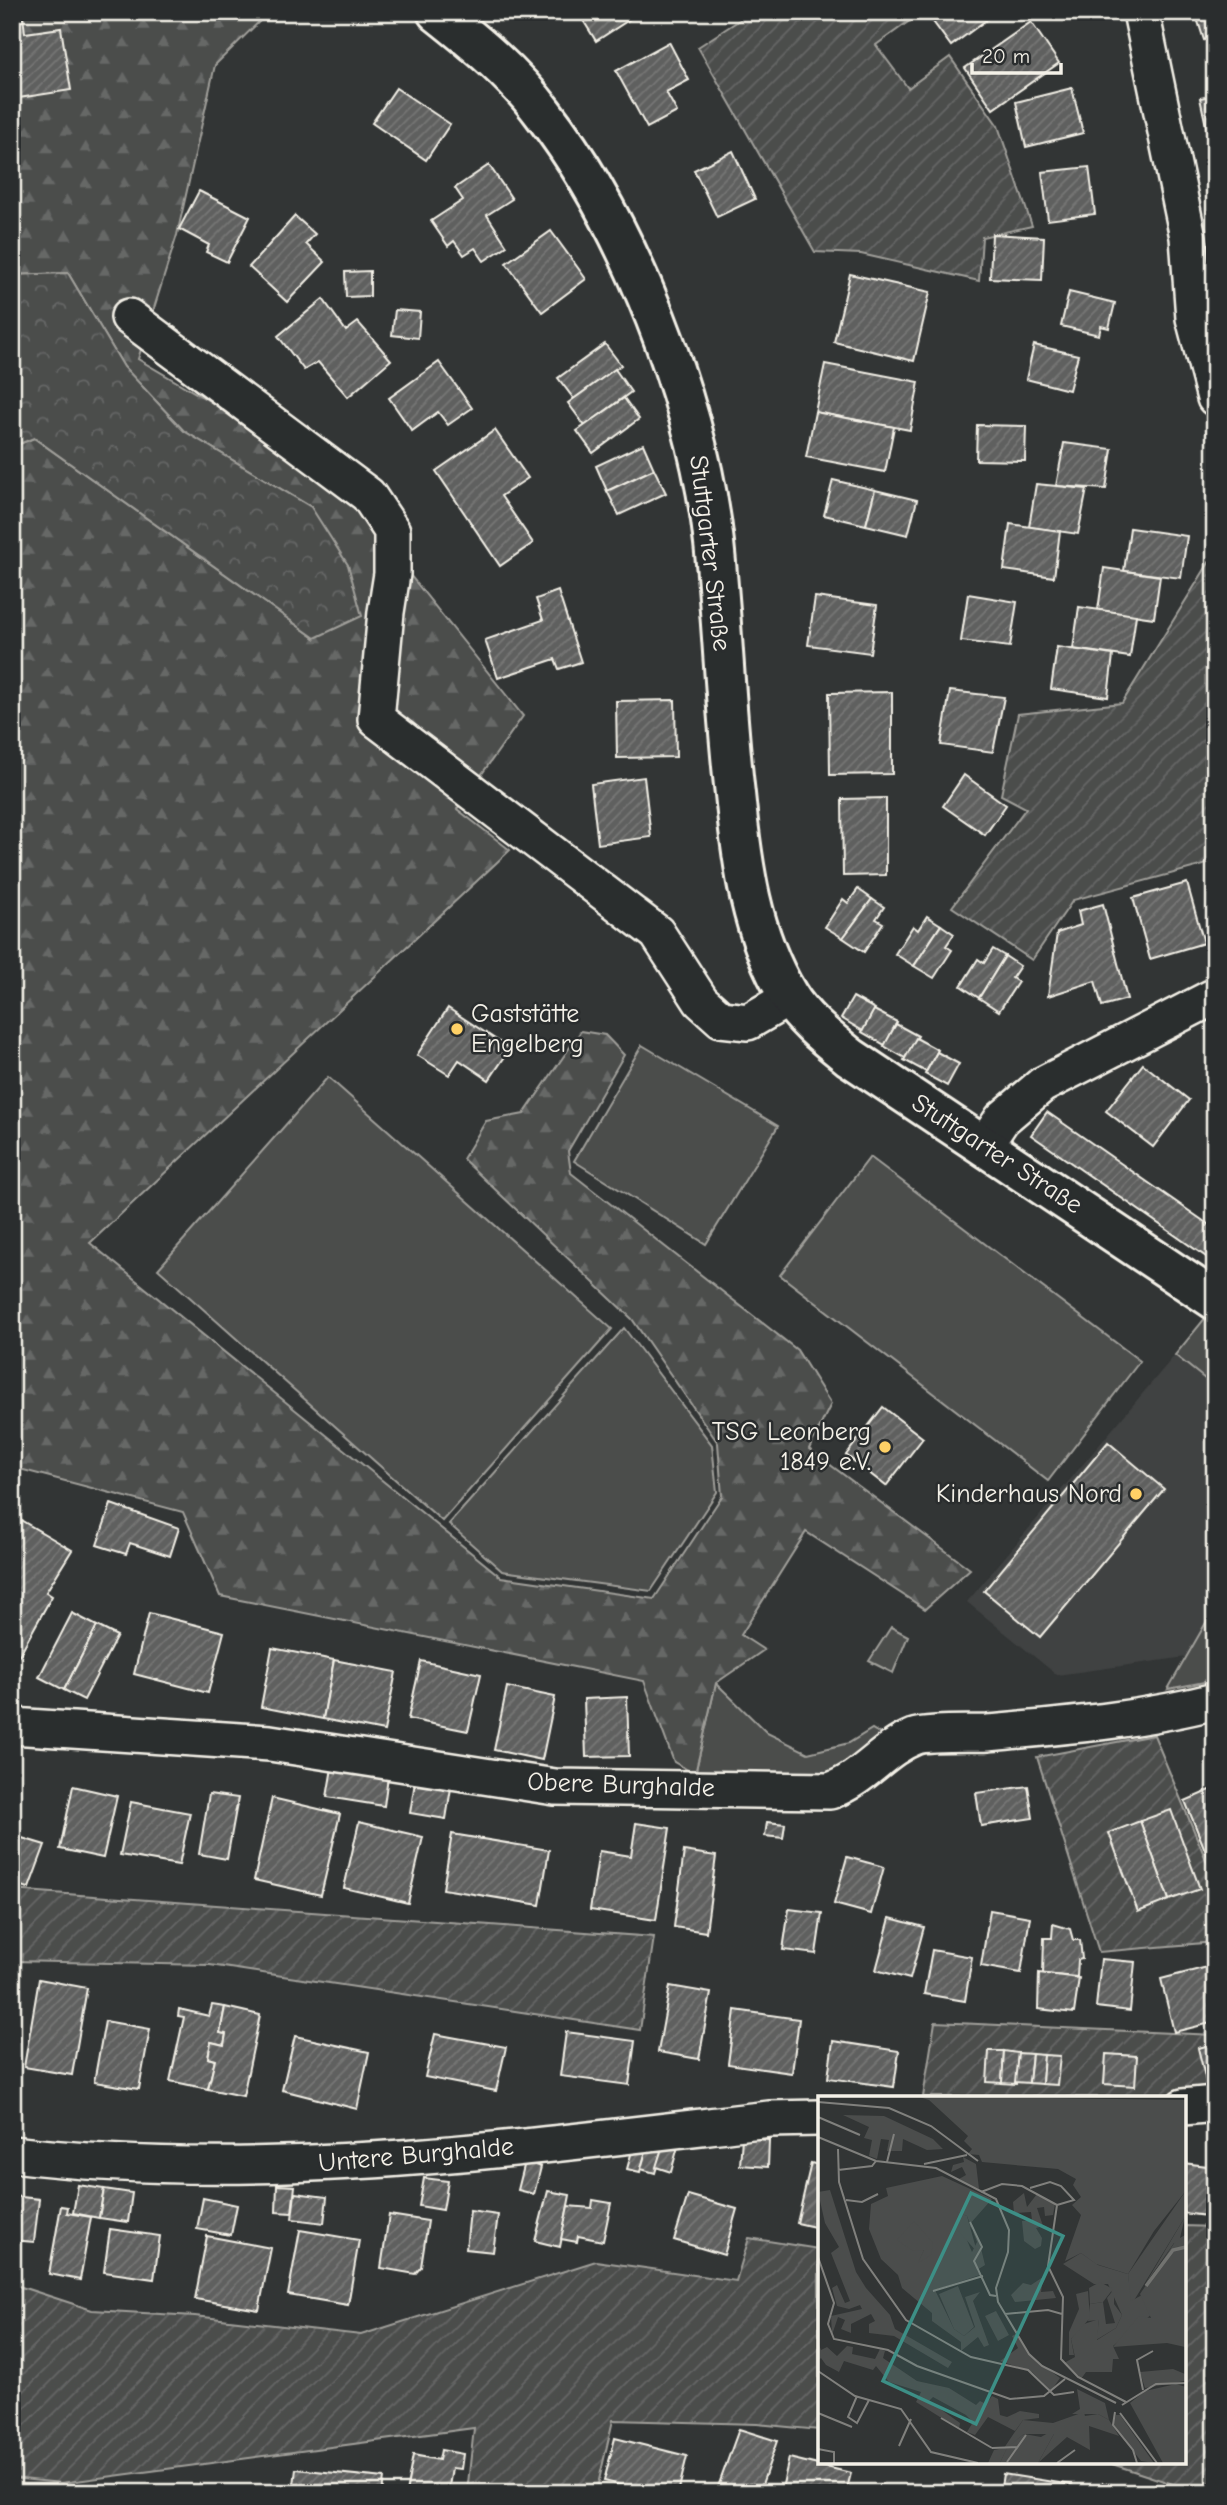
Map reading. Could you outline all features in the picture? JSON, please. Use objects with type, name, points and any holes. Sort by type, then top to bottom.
[{"type":"main road","name":"Stuttgarter Straße","points":[[437,12],[469,37],[524,90],[544,114],[603,208],[640,285],[673,368],[698,451],[713,542],[730,752],[751,905],[767,956],[789,998],[818,1031],[850,1057],[1215,1300]]},
{"type":"street","points":[[1141,12],[1188,237],[1194,318],[1215,398]]},
{"type":"street","points":[[129,317],[368,495],[392,531],[392,574],[376,719],[657,933],[701,1001],[721,1019],[748,1022],[789,998]]},
{"type":"street","points":[[984,1146],[1002,1119],[1042,1085],[1215,996]]},
{"type":"street","name":"Obere Burghalde","points":[[12,1726],[270,1743],[555,1787],[830,1791],[851,1784],[915,1736],[1041,1728],[1182,1709],[1215,1701]]},
{"type":"street","points":[[1185,2107],[1215,2104]]},
{"type":"street","name":"Untere Burghalde","points":[[12,2154],[82,2162],[290,2166],[460,2153],[769,2119],[818,2118]]},
{"type":"shaded area","name":"Kinderhaus Nord","points":[[1175,1355],[1215,1387],[1215,1607],[1186,1657],[1057,1675],[967,1602]]},
{"type":"green space","points":[[12,12],[269,12],[215,65],[177,235],[138,359],[325,469],[523,716],[457,809],[510,850],[90,1243],[501,1577],[654,1599],[722,1496],[718,1443],[632,1319],[463,1159],[486,1121],[524,1114],[581,1031],[605,1035],[624,1055],[568,1151],[571,1173],[797,1350],[831,1404],[809,1449],[970,1569],[925,1609],[806,1532],[741,1635],[764,1650],[716,1683],[695,1774],[674,1762],[644,1681],[220,1596],[183,1512],[12,1467],[12,447],[34,438],[315,638],[311,507],[184,431],[124,367],[68,273],[12,275]]},
{"type":"green space","points":[[752,12],[922,12],[876,45],[908,88],[950,57],[998,126],[1032,226],[982,237],[979,281],[861,254],[815,252],[698,47]]},
{"type":"green space","points":[[68,273],[124,367],[184,431],[311,507],[348,565],[362,616],[315,638],[34,438],[12,447],[12,275]]},
{"type":"green space","points":[[1215,553],[1215,862],[1073,900],[1032,960],[952,907],[1026,808],[1001,795],[1018,714],[1122,703]]},
{"type":"green space","points":[[642,1045],[778,1126],[706,1244],[574,1161]]},
{"type":"green space","points":[[328,1077],[612,1329],[442,1521],[158,1269]]},
{"type":"green space","points":[[870,1157],[1140,1361],[1048,1481],[780,1275]]},
{"type":"green space","points":[[1206,1317],[1215,1323],[1215,1387],[1175,1355]]},
{"type":"green space","points":[[624,1328],[712,1445],[717,1492],[651,1591],[502,1571],[449,1524]]},
{"type":"green space","points":[[1215,1607],[1215,1680],[1168,1689]]},
{"type":"green space","points":[[891,1627],[908,1636],[893,1673],[869,1661]]},
{"type":"green space","points":[[716,1683],[767,1733],[808,1753],[849,1743],[872,1729],[885,1737],[859,1771],[806,1782],[695,1774]]},
{"type":"green space","points":[[1154,1735],[1215,1881],[1215,1942],[1099,1952],[1037,1757]]},
{"type":"green space","points":[[12,1890],[654,1937],[640,2030],[210,1965],[12,1961]]},
{"type":"green space","points":[[935,2022],[1215,2035],[1215,2091],[1146,2096],[923,2096]]},
{"type":"green space","points":[[1185,2226],[1215,2227],[1215,2493],[1182,2493],[1182,2487],[1109,2463],[1185,2463]]},
{"type":"green space","points":[[749,2238],[818,2249],[818,2430],[757,2424],[613,2420],[596,2493],[467,2493],[474,2428],[61,2483],[12,2478],[12,2284],[92,2310],[195,2316],[361,2335],[596,2261],[736,2281]]},
{"type":"building","points":[[578,12],[641,12],[596,41]]},
{"type":"building","points":[[940,12],[997,12],[951,46],[931,19]]},
{"type":"building","points":[[1195,12],[1215,12],[1215,37],[1204,40]]},
{"type":"building","points":[[23,16],[25,33],[61,28],[71,90],[12,99],[12,18]]},
{"type":"building","points":[[1031,22],[1059,63],[993,109],[965,68]]},
{"type":"building","points":[[669,42],[689,80],[666,92],[677,112],[647,128],[616,71]]},
{"type":"building","points":[[396,88],[450,124],[426,160],[372,123]]},
{"type":"building","points":[[1072,88],[1083,133],[1026,147],[1016,102]]},
{"type":"building","points":[[1215,95],[1215,167],[1200,98]]},
{"type":"building","points":[[733,151],[755,199],[717,217],[694,170]]},
{"type":"building","points":[[489,165],[512,199],[487,215],[507,246],[484,261],[475,248],[464,255],[454,241],[448,246],[431,221],[463,200],[455,188]]},
{"type":"building","points":[[1089,167],[1095,214],[1048,220],[1042,172]]},
{"type":"building","points":[[199,191],[250,217],[227,262],[206,252],[209,245],[179,229]]},
{"type":"building","points":[[295,216],[315,234],[306,244],[325,262],[287,302],[249,267]]},
{"type":"building","points":[[551,231],[586,279],[542,312],[506,263]]},
{"type":"building","points":[[992,234],[1044,237],[1042,280],[990,278]]},
{"type":"building","points":[[370,271],[370,296],[346,297],[345,272]]},
{"type":"building","points":[[850,274],[930,292],[914,361],[834,342]]},
{"type":"building","points":[[1069,292],[1115,303],[1109,328],[1101,326],[1099,335],[1061,326]]},
{"type":"building","points":[[323,299],[346,331],[358,322],[391,360],[348,397],[318,362],[304,370],[278,336]]},
{"type":"building","points":[[395,310],[420,312],[418,338],[392,335]]},
{"type":"building","points":[[605,344],[621,365],[574,399],[558,378]]},
{"type":"building","points":[[1034,345],[1078,355],[1069,390],[1026,379]]},
{"type":"building","points":[[439,362],[472,408],[448,425],[438,412],[412,431],[389,398]]},
{"type":"building","points":[[825,364],[919,382],[910,430],[815,412]]},
{"type":"building","points":[[615,369],[631,392],[585,426],[568,403]]},
{"type":"building","points":[[624,398],[639,419],[593,453],[577,431]]},
{"type":"building","points":[[815,412],[894,427],[885,472],[806,457]]},
{"type":"building","points":[[977,425],[1026,426],[1025,461],[976,460]]},
{"type":"building","points":[[495,430],[528,478],[501,496],[533,543],[500,566],[436,471]]},
{"type":"building","points":[[1064,443],[1112,449],[1106,489],[1056,486]]},
{"type":"building","points":[[643,444],[654,469],[607,491],[596,466]]},
{"type":"building","points":[[654,469],[666,493],[619,515],[607,491]]},
{"type":"building","points":[[833,480],[875,490],[866,525],[824,515]]},
{"type":"building","points":[[1036,484],[1087,489],[1078,534],[1029,527]]},
{"type":"building","points":[[875,490],[917,500],[908,535],[866,525]]},
{"type":"building","points":[[1010,524],[1060,531],[1054,577],[1004,570]]},
{"type":"building","points":[[1130,528],[1187,536],[1181,578],[1124,571]]},
{"type":"building","points":[[1104,568],[1160,576],[1154,618],[1098,610]]},
{"type":"building","points":[[558,591],[581,662],[559,669],[555,659],[498,678],[485,640],[543,620],[536,599]]},
{"type":"building","points":[[968,594],[1017,602],[1010,647],[961,641]]},
{"type":"building","points":[[815,597],[877,605],[870,653],[808,645]]},
{"type":"building","points":[[1079,607],[1136,615],[1130,657],[1073,649]]},
{"type":"building","points":[[1057,647],[1113,655],[1108,697],[1051,689]]},
{"type":"building","points":[[950,691],[1004,697],[993,752],[941,745]]},
{"type":"building","points":[[892,692],[892,774],[830,775],[829,693]]},
{"type":"building","points":[[675,700],[676,757],[617,758],[616,701]]},
{"type":"building","points":[[964,775],[1006,805],[985,835],[943,806]]},
{"type":"building","points":[[644,777],[651,837],[598,844],[591,784]]},
{"type":"building","points":[[886,798],[886,875],[843,876],[842,799]]},
{"type":"building","points":[[1187,883],[1204,943],[1150,959],[1133,898]]},
{"type":"building","points":[[858,889],[872,899],[843,938],[825,927],[843,899],[848,903]]},
{"type":"building","points":[[872,899],[884,907],[876,919],[883,923],[864,952],[843,938]]},
{"type":"building","points":[[1103,904],[1127,999],[1102,1006],[1095,981],[1048,996],[1057,933],[1081,925],[1078,911]]},
{"type":"building","points":[[927,916],[941,925],[914,966],[895,954],[913,926],[918,930]]},
{"type":"building","points":[[941,925],[954,934],[946,946],[952,950],[934,978],[914,966]]},
{"type":"building","points":[[993,949],[1005,956],[979,998],[961,986],[978,959],[984,963]]},
{"type":"building","points":[[1005,956],[1020,966],[1012,978],[1018,982],[999,1011],[979,998]]},
{"type":"building","points":[[853,997],[875,1009],[863,1031],[841,1018]]},
{"type":"building","name":"Gaststätte Engelberg","points":[[448,1008],[510,1049],[489,1080],[459,1060],[449,1075],[417,1055]]},
{"type":"building","points":[[874,1010],[897,1022],[885,1045],[862,1032]]},
{"type":"building","points":[[896,1024],[918,1036],[905,1058],[884,1046]]},
{"type":"building","points":[[916,1038],[938,1050],[926,1072],[904,1060]]},
{"type":"building","points":[[937,1052],[959,1064],[947,1086],[925,1074]]},
{"type":"building","points":[[1143,1064],[1189,1100],[1153,1147],[1106,1111]]},
{"type":"building","points":[[1215,1084],[1215,1106],[1205,1098]]},
{"type":"building","points":[[1047,1112],[1215,1229],[1215,1263],[1031,1135]]},
{"type":"building","name":"TSG Leonberg 1849 e.V.","points":[[883,1407],[923,1438],[886,1486],[846,1455]]},
{"type":"building","points":[[1108,1442],[1164,1489],[1040,1637],[984,1591]]},
{"type":"building","points":[[111,1504],[179,1528],[170,1556],[130,1543],[126,1554],[97,1545]]},
{"type":"building","points":[[12,1515],[72,1550],[46,1592],[52,1596],[12,1668]]},
{"type":"building","points":[[72,1613],[97,1626],[64,1690],[39,1677]]},
{"type":"building","points":[[149,1613],[224,1632],[208,1693],[134,1674]]},
{"type":"building","points":[[97,1626],[117,1636],[84,1700],[64,1690]]},
{"type":"building","points":[[272,1648],[334,1660],[323,1719],[261,1707]]},
{"type":"building","points":[[334,1660],[396,1672],[384,1731],[323,1719]]},
{"type":"building","points":[[421,1661],[481,1674],[468,1731],[408,1719]]},
{"type":"building","points":[[507,1687],[555,1697],[542,1760],[494,1750]]},
{"type":"building","points":[[627,1697],[629,1756],[586,1757],[584,1699]]},
{"type":"building","points":[[332,1768],[388,1776],[384,1806],[327,1797]]},
{"type":"building","points":[[415,1782],[451,1788],[446,1819],[410,1813]]},
{"type":"building","points":[[73,1786],[117,1796],[103,1858],[60,1849]]},
{"type":"building","points":[[1028,1786],[1033,1818],[981,1826],[976,1793]]},
{"type":"building","points":[[1215,1788],[1215,1874],[1185,1801]]},
{"type":"building","points":[[209,1794],[238,1798],[227,1859],[199,1854]]},
{"type":"building","points":[[272,1798],[340,1814],[321,1895],[254,1880]]},
{"type":"building","points":[[131,1802],[190,1813],[179,1865],[120,1855]]},
{"type":"building","points":[[1171,1810],[1200,1889],[1169,1900],[1140,1821]]},
{"type":"building","points":[[1140,1821],[1169,1900],[1138,1912],[1109,1833]]},
{"type":"building","points":[[359,1822],[423,1837],[408,1903],[344,1888]]},
{"type":"building","points":[[767,1822],[785,1824],[783,1838],[765,1836]]},
{"type":"building","points":[[636,1823],[670,1828],[656,1920],[590,1910],[599,1851],[631,1856]]},
{"type":"building","points":[[452,1834],[549,1850],[540,1905],[443,1889]]},
{"type":"building","points":[[12,1835],[45,1845],[29,1888],[12,1884]]},
{"type":"building","points":[[684,1851],[716,1856],[706,1932],[674,1927]]},
{"type":"building","points":[[847,1857],[884,1867],[871,1914],[834,1904]]},
{"type":"building","points":[[789,1909],[822,1913],[816,1954],[783,1950]]},
{"type":"building","points":[[990,1910],[1030,1917],[1021,1973],[981,1966]]},
{"type":"building","points":[[890,1918],[924,1927],[910,1979],[876,1970]]},
{"type":"building","points":[[1053,1924],[1070,1929],[1073,1940],[1080,1940],[1082,1959],[1078,1960],[1077,1977],[1043,1974],[1044,1938],[1052,1938]]},
{"type":"building","points":[[932,1950],[972,1957],[965,2001],[924,1994]]},
{"type":"building","points":[[1101,1959],[1135,1962],[1130,2011],[1096,2007]]},
{"type":"building","points":[[1215,1965],[1215,2022],[1174,2032],[1161,1979]]},
{"type":"building","points":[[1039,1973],[1079,1978],[1074,2013],[1038,2009]]},
{"type":"building","points":[[39,1979],[87,1988],[72,2075],[24,2067]]},
{"type":"building","points":[[670,1986],[711,1993],[699,2059],[658,2052]]},
{"type":"building","points":[[212,2005],[225,2007],[220,2033],[226,2034],[224,2045],[211,2042],[208,2058],[215,2060],[208,2089],[170,2081],[184,2017],[178,2016],[179,2009],[209,2016]]},
{"type":"building","points":[[225,2007],[260,2015],[243,2096],[208,2089],[215,2060],[208,2058],[211,2042],[224,2045],[226,2034],[220,2033]]},
{"type":"building","points":[[735,2010],[799,2019],[792,2073],[728,2064]]},
{"type":"building","points":[[105,2021],[150,2029],[139,2089],[94,2082]]},
{"type":"building","points":[[566,2032],[635,2041],[629,2085],[560,2076]]},
{"type":"building","points":[[435,2034],[506,2047],[496,2091],[425,2077]]},
{"type":"building","points":[[295,2036],[369,2052],[357,2109],[282,2090]]},
{"type":"building","points":[[833,2041],[899,2051],[894,2087],[828,2078]]},
{"type":"building","points":[[1215,2044],[1215,2079],[1206,2081],[1198,2048]]},
{"type":"building","points":[[989,2051],[1004,2051],[1002,2083],[987,2082]]},
{"type":"building","points":[[1004,2051],[1018,2053],[1016,2084],[1002,2083]]},
{"type":"building","points":[[1018,2053],[1032,2054],[1029,2083],[1015,2082]]},
{"type":"building","points":[[1032,2054],[1044,2055],[1042,2084],[1029,2083]]},
{"type":"building","points":[[1106,2054],[1137,2056],[1135,2086],[1104,2084]]},
{"type":"building","points":[[1044,2055],[1060,2056],[1057,2085],[1042,2084]]},
{"type":"building","points":[[742,2138],[769,2140],[768,2167],[740,2165]]},
{"type":"building","points":[[635,2140],[648,2144],[640,2172],[627,2169]]},
{"type":"building","points":[[664,2142],[655,2173],[641,2169],[648,2144]]},
{"type":"building","points":[[664,2142],[679,2143],[671,2172],[656,2167]]},
{"type":"building","points":[[525,2162],[541,2167],[534,2194],[518,2190]]},
{"type":"building","points":[[811,2163],[818,2165],[818,2228],[797,2223]]},
{"type":"building","points":[[1185,2163],[1215,2167],[1215,2217],[1185,2213]]},
{"type":"building","points":[[424,2178],[448,2181],[443,2210],[419,2206]]},
{"type":"building","points":[[78,2185],[104,2189],[99,2218],[73,2213]]},
{"type":"building","points":[[277,2185],[295,2186],[292,2213],[276,2212]]},
{"type":"building","points":[[104,2189],[132,2193],[128,2222],[99,2218]]},
{"type":"building","points":[[548,2191],[570,2195],[560,2247],[535,2241]]},
{"type":"building","points":[[295,2193],[327,2197],[324,2223],[292,2219]]},
{"type":"building","points":[[688,2195],[737,2209],[724,2255],[674,2240]]},
{"type":"building","points":[[12,2196],[39,2199],[34,2242],[12,2240]]},
{"type":"building","points":[[203,2198],[237,2205],[231,2235],[197,2229]]},
{"type":"building","points":[[593,2200],[611,2203],[603,2241],[578,2236],[577,2242],[561,2239],[568,2206],[592,2208]]},
{"type":"building","points":[[61,2206],[68,2207],[67,2213],[91,2217],[80,2280],[49,2274]]},
{"type":"building","points":[[470,2211],[498,2215],[493,2252],[466,2249]]},
{"type":"building","points":[[389,2215],[428,2221],[421,2267],[415,2274],[381,2268]]},
{"type":"building","points":[[110,2229],[160,2236],[154,2279],[104,2272]]},
{"type":"building","points":[[300,2230],[359,2240],[348,2305],[288,2295]]},
{"type":"building","points":[[207,2236],[271,2248],[259,2310],[195,2299]]},
{"type":"building","points":[[739,2429],[777,2441],[759,2493],[734,2493],[718,2487]]},
{"type":"building","points":[[615,2438],[687,2456],[678,2493],[652,2493],[604,2481]]},
{"type":"building","points":[[441,2450],[463,2454],[461,2469],[452,2468],[448,2493],[406,2493],[413,2455],[439,2460]]},
{"type":"building","points":[[789,2458],[851,2473],[846,2493],[781,2493]]},
{"type":"building","points":[[296,2469],[384,2478],[382,2493],[293,2493]]},
{"type":"building","points":[[1003,2474],[1072,2485],[1070,2493],[1000,2493]]},
{"type":"building","points":[[1103,2483],[1151,2493],[1101,2493]]},
{"type":"building","points":[[72,2485],[171,2493],[71,2493]]},
{"type":"building","points":[[880,2485],[911,2493],[878,2493]]},
{"type":"building","points":[[200,2488],[231,2493],[199,2493]]},
{"type":"place","name":"Gaststätte Engelberg","points":[[457,1029]]},
{"type":"place","name":"TSG Leonberg 1849 e.V.","points":[[885,1447]]},
{"type":"place","name":"Kinderhaus Nord","points":[[1136,1494]]}]
